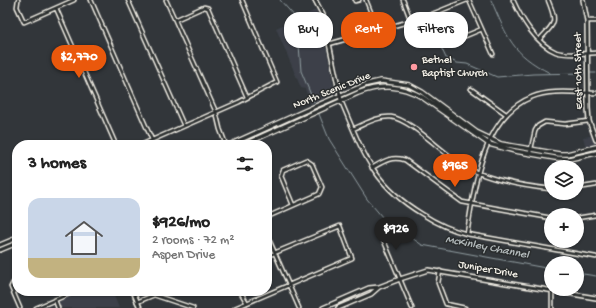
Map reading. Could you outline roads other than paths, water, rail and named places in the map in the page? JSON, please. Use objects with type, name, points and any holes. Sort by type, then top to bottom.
[{"type":"main road","name":"North Scenic Drive","points":[[252,140],[285,122],[339,96],[367,84],[381,81],[409,85],[422,92],[489,144],[530,154],[568,159],[596,153]]},
{"type":"main road","name":"North Scenic Drive","points":[[240,140],[368,89],[389,86],[411,91],[436,104],[476,132],[501,144],[567,154],[596,147]]},
{"type":"main road","points":[[0,245],[12,240]]},
{"type":"main road","points":[[0,250],[12,245]]},
{"type":"street","points":[[18,0],[17,7],[24,22],[74,0]]},
{"type":"street","points":[[91,0],[152,140],[216,112],[277,82],[242,0]]},
{"type":"street","points":[[128,0],[184,126]]},
{"type":"street","points":[[166,0],[216,112],[220,129],[226,140]]},
{"type":"street","points":[[315,0],[321,12]]},
{"type":"street","points":[[355,1],[359,0]]},
{"type":"street","points":[[366,0],[371,12]]},
{"type":"street","points":[[403,0],[408,12]]},
{"type":"street","points":[[438,12],[468,0],[493,54]]},
{"type":"street","points":[[513,0],[526,26],[556,52],[596,53]]},
{"type":"street","points":[[540,39],[554,24],[555,16],[548,0]]},
{"type":"street","name":"East 10th Street","points":[[583,0],[587,21],[587,93],[590,121],[596,140]]},
{"type":"street","points":[[175,20],[204,7],[208,8],[247,97]]},
{"type":"street","points":[[56,8],[114,140]]},
{"type":"street","points":[[587,21],[596,21]]},
{"type":"street","points":[[468,35],[482,29]]},
{"type":"street","points":[[330,48],[339,96],[353,128],[372,168],[384,184],[402,202],[427,218],[455,231],[596,257]]},
{"type":"street","points":[[471,88],[506,114]]},
{"type":"street","points":[[467,234],[478,172],[497,125],[506,114],[516,105],[532,97],[550,93],[596,93]]},
{"type":"street","points":[[353,128],[380,117],[392,117],[404,122],[462,165],[500,180],[544,188]]},
{"type":"street","points":[[530,154],[535,132],[538,126],[545,122],[565,124],[590,121]]},
{"type":"street","points":[[372,168],[386,159],[396,157],[405,160],[462,202],[471,205],[544,217]]},
{"type":"street","points":[[272,215],[319,194],[322,187],[312,164],[306,160],[283,170],[281,176],[293,205]]},
{"type":"street","points":[[584,187],[596,185]]},
{"type":"street","points":[[584,217],[596,215]]},
{"type":"street","points":[[272,254],[340,226],[352,258],[272,292]]},
{"type":"street","points":[[379,230],[412,308]]},
{"type":"street","points":[[272,246],[298,308]]},
{"type":"street","name":"Juniper Drive","points":[[338,308],[371,294],[379,288],[400,278],[428,270],[544,290]]},
{"type":"street","points":[[440,271],[438,283],[446,304],[465,308]]},
{"type":"street","name":"Juniper Drive","points":[[323,308],[369,288],[379,288]]},
{"type":"street","points":[[15,296],[20,308]]},
{"type":"street","points":[[36,308],[64,296]]},
{"type":"street","points":[[135,296],[140,308]]},
{"type":"street","points":[[137,302],[151,296]]},
{"type":"street","points":[[160,296],[193,308]]},
{"type":"street","points":[[243,296],[247,303]]},
{"type":"street","points":[[235,308],[262,296]]},
{"type":"street","points":[[552,296],[552,308]]},
{"type":"street","name":"Juniper Drive","points":[[583,296],[596,298]]},
{"type":"street","points":[[55,300],[58,308]]},
{"type":"waterway","name":"McKinley Channel","points":[[280,0],[297,19],[301,71],[314,102]]},
{"type":"waterway","points":[[491,0],[512,43],[537,66],[550,73]]},
{"type":"waterway","points":[[441,48],[446,58],[457,63],[467,64],[497,77],[533,74],[584,73]]},
{"type":"waterway","points":[[591,73],[596,73]]},
{"type":"waterway","name":"McKinley Channel","points":[[319,114],[329,139],[367,199],[383,218],[422,245],[544,268]]},
{"type":"waterway","name":"McKinley Channel","points":[[584,274],[596,276]]},
{"type":"place","name":"Bethel Baptist Church","points":[[414,67]]}]
